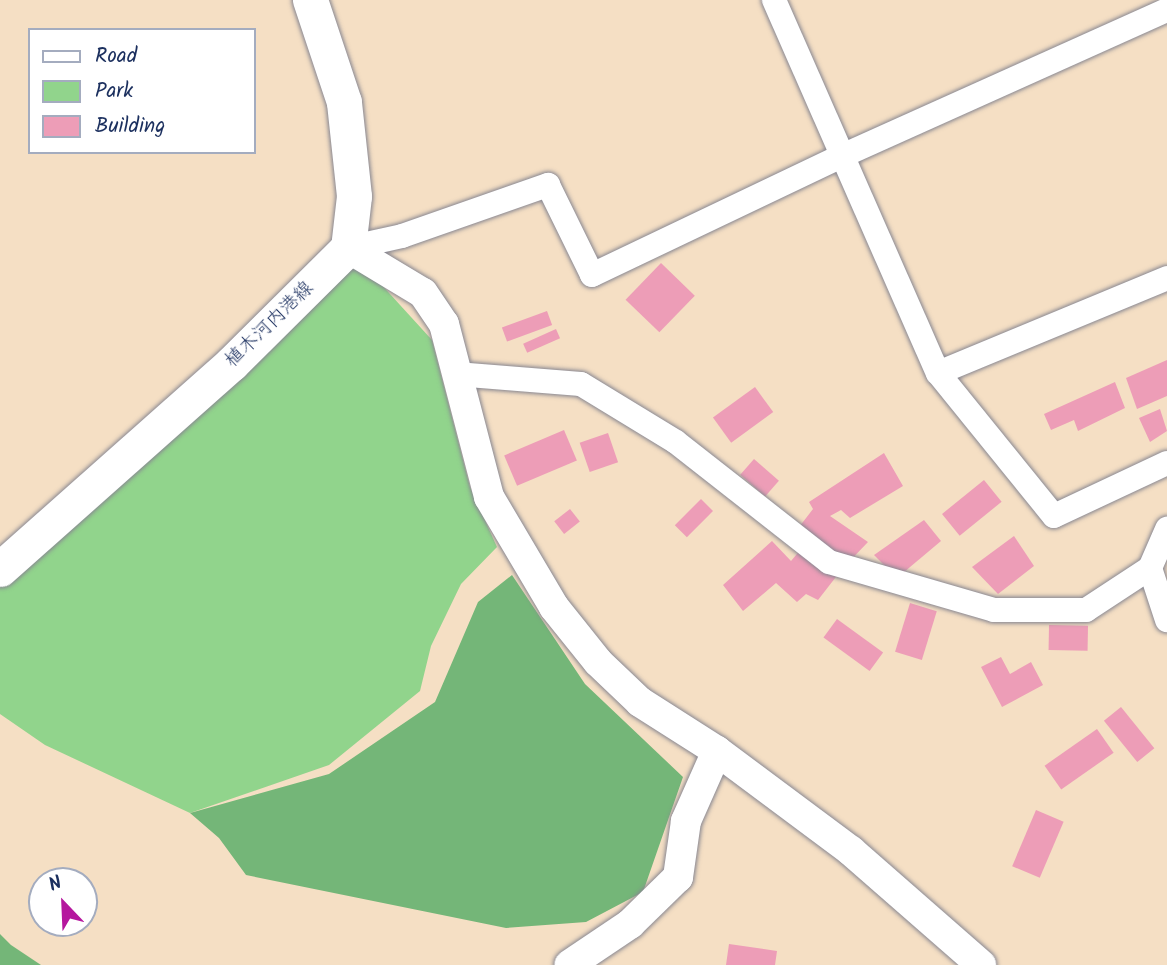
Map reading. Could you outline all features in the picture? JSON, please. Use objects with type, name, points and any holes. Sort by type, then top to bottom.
[{"type":"main road","points":[[310,0],[344,102],[354,196],[348,248]]},
{"type":"main road","name":"植木河内港線","points":[[0,569],[231,364],[348,248]]},
{"type":"street","points":[[774,0],[938,373],[1054,516],[1167,463]]},
{"type":"street","points":[[348,248],[402,236],[548,185],[592,275],[842,156],[1167,10]]},
{"type":"street","points":[[348,248],[423,293],[444,324],[489,497],[554,607],[598,662],[640,702],[718,751],[851,851],[981,965]]},
{"type":"street","points":[[938,373],[1167,278]]},
{"type":"street","points":[[456,374],[581,384],[676,442],[829,562],[981,607],[1086,610],[1150,568],[1167,529]]},
{"type":"street","points":[[1150,568],[1167,621]]},
{"type":"street","points":[[569,965],[630,924],[678,877],[686,821],[718,751]]},
{"type":"green space","points":[[348,248],[432,340],[470,487],[497,547],[461,584],[431,646],[420,691],[329,765],[190,813],[45,745],[0,714],[0,569]]},
{"type":"green space","points":[[512,575],[585,684],[683,777],[643,892],[586,922],[506,928],[246,875],[219,838],[190,813],[329,774],[435,702],[478,602]]},
{"type":"green space","points":[[0,934],[11,945],[41,965],[0,965]]},
{"type":"building","points":[[661,263],[695,296],[659,332],[626,300]]},
{"type":"building","points":[[547,311],[552,325],[507,342],[502,327]]},
{"type":"building","points":[[556,329],[560,338],[527,353],[523,344]]},
{"type":"building","points":[[1167,360],[1167,396],[1137,409],[1126,378]]},
{"type":"building","points":[[1115,382],[1125,408],[1078,431],[1074,420],[1051,430],[1044,414]]},
{"type":"building","points":[[755,387],[773,412],[731,443],[713,418]]},
{"type":"building","points":[[1160,409],[1167,431],[1150,442],[1139,418]]},
{"type":"building","points":[[564,430],[577,460],[517,486],[504,455]]},
{"type":"building","points":[[608,433],[618,462],[590,472],[580,443]]},
{"type":"building","points":[[884,453],[903,486],[850,518],[841,510],[830,516],[868,542],[844,567],[796,531],[813,509],[809,502]]},
{"type":"building","points":[[754,459],[779,481],[765,496],[740,475]]},
{"type":"building","points":[[984,480],[1002,502],[960,536],[942,514]]},
{"type":"building","points":[[701,499],[713,511],[687,537],[675,525]]},
{"type":"building","points":[[570,509],[580,522],[564,534],[554,521]]},
{"type":"building","points":[[924,520],[941,541],[897,578],[874,555]]},
{"type":"building","points":[[1014,536],[1034,566],[998,594],[972,567]]},
{"type":"building","points":[[772,541],[791,561],[802,548],[839,573],[818,600],[806,594],[797,602],[776,583],[743,611],[723,585]]},
{"type":"building","points":[[910,603],[937,611],[922,660],[895,652]]},
{"type":"building","points":[[837,619],[883,653],[870,671],[823,638]]},
{"type":"building","points":[[1049,625],[1088,626],[1088,651],[1049,650]]},
{"type":"building","points":[[1001,657],[1010,674],[1031,662],[1043,685],[1002,707],[981,667]]},
{"type":"building","points":[[1121,707],[1154,748],[1137,762],[1104,721]]},
{"type":"building","points":[[1097,729],[1114,753],[1061,789],[1045,766]]},
{"type":"building","points":[[1036,810],[1064,822],[1040,878],[1012,866]]},
{"type":"building","points":[[729,944],[777,951],[775,965],[726,965]]}]
